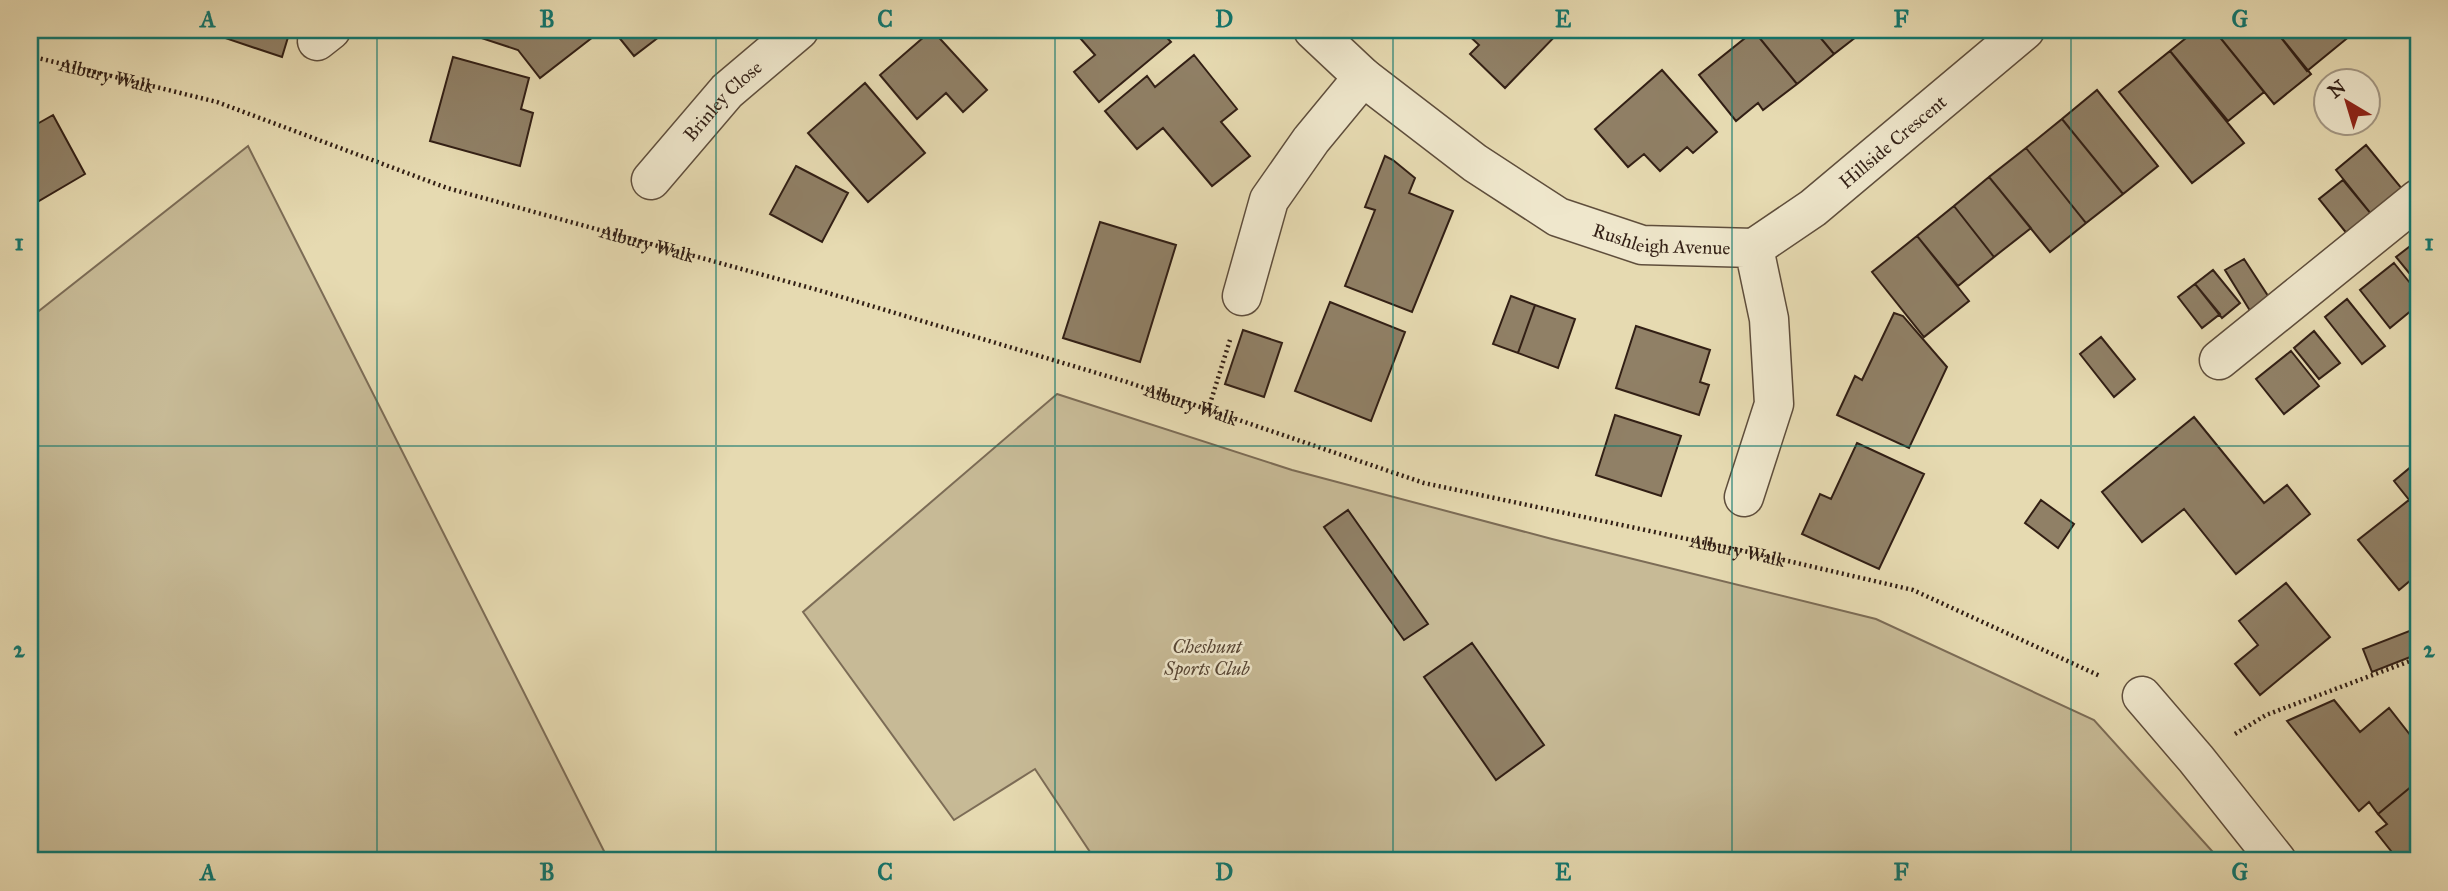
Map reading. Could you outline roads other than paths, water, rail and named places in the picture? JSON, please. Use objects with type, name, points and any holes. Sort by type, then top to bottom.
[{"type":"street","name":"Brinley Close","points":[[652,180],[727,91],[799,30]]},
{"type":"street","name":"Rushleigh Avenue","points":[[1313,30],[1363,77],[1475,163],[1558,217],[1642,245],[1754,248],[1769,319],[1774,404],[1744,497]]},
{"type":"street","name":"Hillside Crescent","points":[[1754,248],[1813,208],[2025,30]]},
{"type":"street","points":[[1242,296],[1269,200],[1311,140],[1363,77]]},
{"type":"street","points":[[2219,360],[2418,200]]},
{"type":"street","points":[[2142,696],[2277,861]]},
{"type":"park label","name":"Cheshunt Sports Club","points":[[1207,657]]}]
